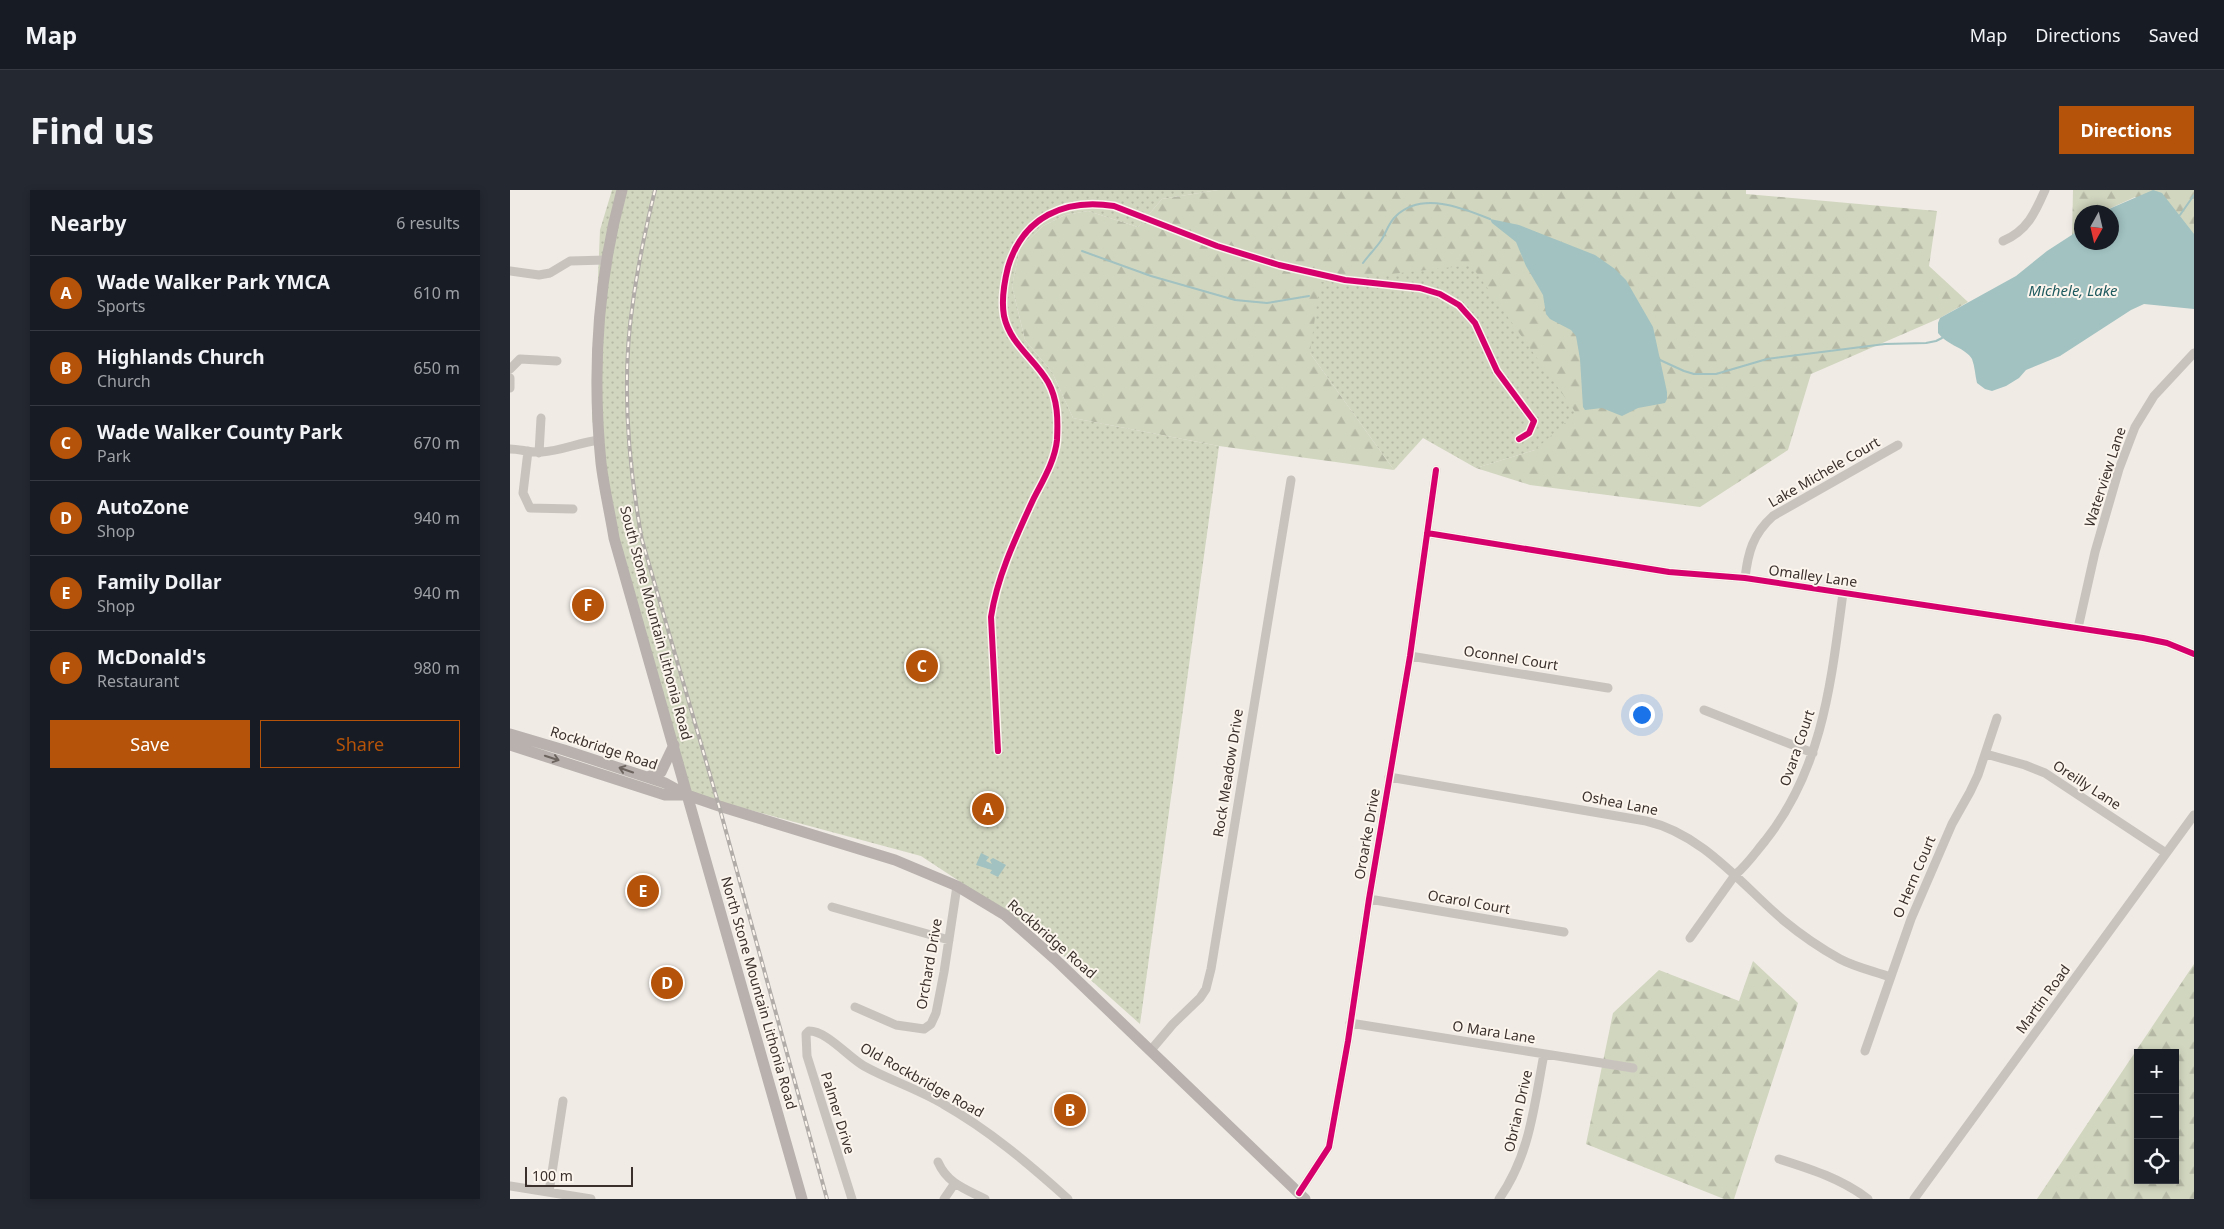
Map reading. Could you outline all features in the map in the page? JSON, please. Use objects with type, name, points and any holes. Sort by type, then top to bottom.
[{"type":"main road","name":"South Stone Mountain Lithonia Road","points":[[622,190],[606,260],[601,303],[598,358],[602,465],[614,538],[687,795]]},
{"type":"main road","name":"Rockbridge Road","points":[[510,734],[665,783],[687,795],[894,860],[957,886],[1005,915],[1055,959],[1302,1196]]},
{"type":"main road","name":"Rockbridge Road","points":[[510,745],[665,795],[687,795]]},
{"type":"main road","points":[[648,778],[661,772],[674,745]]},
{"type":"main road","name":"North Stone Mountain Lithonia Road","points":[[687,795],[802,1199]]},
{"type":"street","points":[[2003,242],[2017,236],[2033,215],[2045,190]]},
{"type":"street","points":[[998,751],[992,671],[991,617],[993,602],[1026,517],[1051,463],[1057,442],[1057,406],[1047,381],[1012,336],[1004,316],[1002,295],[1011,258],[1017,244],[1030,227],[1048,215],[1078,204],[1114,206],[1217,246],[1278,265],[1345,280],[1420,288],[1440,294],[1458,305],[1475,323],[1497,371],[1534,421],[1529,433],[1520,438]]},
{"type":"street","points":[[510,271],[539,275],[550,273],[570,261],[606,260]]},
{"type":"street","name":"Waterview Lane","points":[[2078,628],[2098,543],[2119,469],[2135,428],[2154,396],[2194,353]]},
{"type":"street","points":[[510,369],[520,359],[557,361]]},
{"type":"street","points":[[510,378],[510,388]]},
{"type":"street","points":[[539,452],[541,418]]},
{"type":"street","points":[[510,449],[539,452],[554,451],[582,442],[600,440]]},
{"type":"street","name":"Lake Michele Court","points":[[1745,578],[1751,544],[1762,526],[1773,516],[1898,445]]},
{"type":"street","points":[[528,451],[524,493],[530,508],[573,509]]},
{"type":"street","name":"Oroarke Drive","points":[[1302,1196],[1329,1147],[1410,656],[1436,470]]},
{"type":"street","name":"Rock Meadow Drive","points":[[1151,1050],[1173,1024],[1200,998],[1206,989],[1211,969],[1290,480]]},
{"type":"street","name":"Omalley Lane","points":[[1426,533],[1669,572],[1745,578],[2144,638],[2167,643],[2194,654]]},
{"type":"street","name":"Ovara Court","points":[[1690,938],[1735,876],[1782,819],[1796,795],[1813,753],[1830,690],[1843,593]]},
{"type":"street","name":"Oconnel Court","points":[[1410,656],[1608,688]]},
{"type":"street","points":[[1704,710],[1813,753]]},
{"type":"street","name":"O Hern Court","points":[[1865,1051],[1890,977],[1931,869],[1952,824],[1970,792],[1986,754],[1997,718]]},
{"type":"street","name":"Oreilly Lane","points":[[1986,754],[2025,765],[2045,774],[2166,853]]},
{"type":"street","name":"Oshea Lane","points":[[1389,777],[1656,823],[1686,836],[1735,876],[1784,920],[1818,945],[1840,959],[1890,977]]},
{"type":"street","name":"Martin Road","points":[[1914,1199],[2194,815]]},
{"type":"street","name":"Orchard Drive","points":[[855,1006],[896,1025],[924,1029],[931,1024],[936,1013],[957,886]]},
{"type":"street","name":"Ocarol Court","points":[[1369,899],[1564,932]]},
{"type":"street","points":[[832,907],[949,940]]},
{"type":"street","name":"O Mara Lane","points":[[1350,1023],[1633,1068]]},
{"type":"street","name":"Old Rockbridge Road","points":[[806,1034],[809,1031],[814,1031],[822,1035],[863,1066],[944,1104],[984,1130],[1029,1164],[1068,1199]]},
{"type":"street","name":"Palmer Drive","points":[[806,1034],[806,1056],[852,1199]]},
{"type":"street","name":"Obrian Drive","points":[[1499,1199],[1515,1173],[1524,1152],[1544,1054]]},
{"type":"street","points":[[549,1192],[563,1101]]},
{"type":"street","points":[[1779,1159],[1818,1171],[1853,1187],[1868,1199]]},
{"type":"street","points":[[938,1162],[943,1173],[955,1183],[985,1199]]},
{"type":"street","points":[[944,1199],[955,1183]]},
{"type":"street","points":[[510,1186],[591,1199]]},
{"type":"green space","points":[[612,190],[1218,190],[1162,199],[1138,227],[1088,211],[1065,215],[1043,226],[1020,248],[1012,286],[1025,340],[1052,372],[1073,418],[1219,446],[1140,1024],[1038,933],[921,856],[691,794],[622,551],[592,419],[600,230]]},
{"type":"green space","points":[[1218,190],[1746,190],[1746,194],[1937,211],[1929,266],[1968,302],[1940,318],[1811,374],[1788,450],[1700,507],[1530,485],[1476,468],[1535,450],[1310,353],[1394,470],[1219,446],[1073,418],[1052,372],[1025,340],[1012,286],[1020,248],[1043,226],[1065,215],[1088,211],[1138,227],[1162,199]]},
{"type":"green space","points":[[2073,190],[2194,190],[2194,235],[2135,197],[2117,205],[2074,205],[2074,235],[2072,237]]},
{"type":"green space","points":[[1471,265],[1576,413],[1535,450],[1476,468],[1423,438],[1394,470],[1310,353],[1320,282]]},
{"type":"green space","points":[[1753,961],[1798,1003],[1734,1199],[1724,1199],[1586,1144],[1613,1013],[1659,970],[1739,1001]]},
{"type":"green space","points":[[2194,964],[2194,1199],[2037,1199],[2134,1054],[2134,1184],[2179,1184],[2179,1049],[2137,1049]]},
{"type":"water","name":"Michele, Lake","points":[[2153,190],[2162,193],[2194,234],[2194,309],[2144,304],[2131,310],[2060,356],[2026,370],[2019,378],[2006,386],[1992,391],[1985,389],[1977,383],[1973,362],[1969,355],[1938,333],[1940,318],[2016,276],[2047,251],[2074,234],[2074,250],[2119,250],[2118,205]]},
{"type":"water","points":[[1490,219],[1519,225],[1595,255],[1615,269],[1626,280],[1653,327],[1667,392],[1665,403],[1638,408],[1622,416],[1602,408],[1585,410],[1583,407],[1580,359],[1576,336],[1571,330],[1550,319],[1546,314],[1543,295],[1526,266],[1516,242],[1492,223]]},
{"type":"water","points":[[981,853],[989,857],[986,861],[992,864],[990,860],[993,858],[1006,865],[998,877],[990,873],[992,870],[976,865]]},
{"type":"waterway","points":[[2180,215],[2194,195]]},
{"type":"waterway","points":[[1363,263],[1380,242],[1393,219],[1406,208],[1418,204],[1443,204],[1468,210],[1490,219]]},
{"type":"waterway","points":[[1082,251],[1151,276],[1235,300],[1267,303],[1309,296]]},
{"type":"waterway","points":[[1660,360],[1694,374],[1716,374],[1767,359],[1885,344],[1926,343],[1942,338]]},
{"type":"railway","points":[[655,190],[637,274],[627,361],[628,421],[637,511],[642,540],[719,806],[827,1199]]},
{"type":"cycle path","points":[[998,751],[991,617],[1008,557],[1048,471],[1054,456],[1057,440],[1057,410],[1051,389],[1042,373],[1011,335],[1004,316],[1003,291],[1008,267],[1015,250],[1024,235],[1048,215],[1079,205],[1114,206],[1217,246],[1279,265],[1345,280],[1420,288],[1440,294],[1459,305],[1475,323],[1497,371],[1534,421],[1529,433],[1519,439]]},
{"type":"cycle path","points":[[1299,1193],[1329,1147],[1410,656],[1436,470]]},
{"type":"cycle path","points":[[1427,533],[1669,572],[1745,578],[2143,638],[2167,643],[2194,654]]},
{"type":"place","name":"McDonald's","points":[[588,605]]},
{"type":"place","name":"Wade Walker County Park","points":[[922,666]]},
{"type":"place","name":"Wade Walker Park YMCA","points":[[988,809]]},
{"type":"place","name":"Family Dollar","points":[[643,891]]},
{"type":"place","name":"AutoZone","points":[[667,983]]},
{"type":"place","name":"Highlands Church","points":[[1070,1110]]}]
